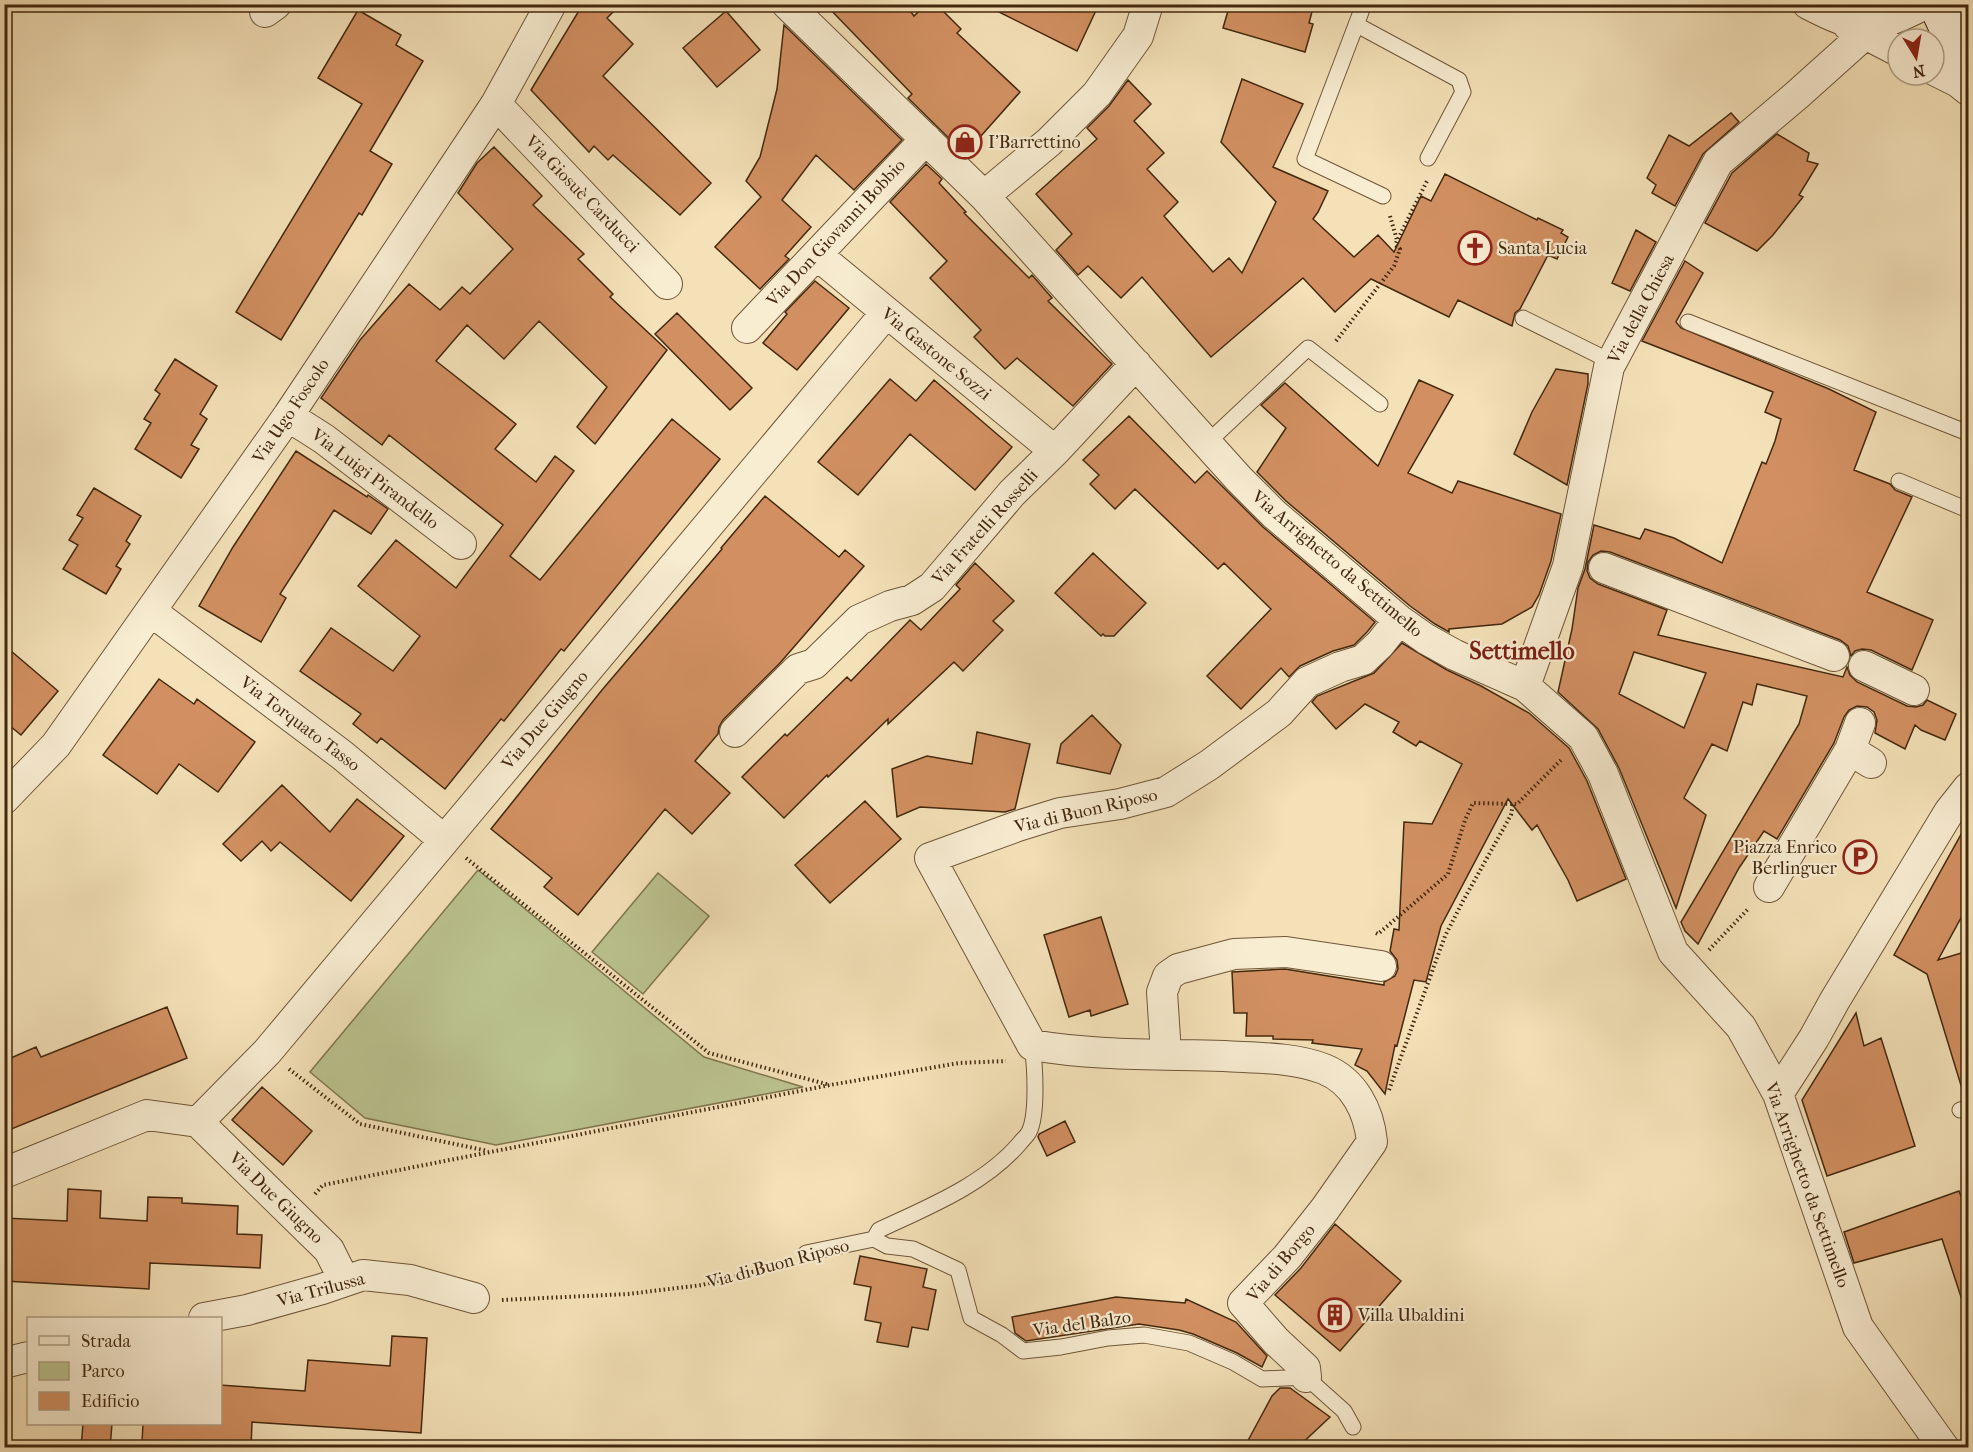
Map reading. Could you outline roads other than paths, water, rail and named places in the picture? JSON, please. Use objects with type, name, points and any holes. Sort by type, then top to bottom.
[{"type":"main road","points":[[1935,4],[1968,78]]},
{"type":"main road","points":[[1944,4],[1968,9]]},
{"type":"street","name":"Via Ugo Foscolo","points":[[4,799],[56,745],[152,612],[288,416],[496,104],[551,4]]},
{"type":"street","name":"Via Arrighetto da Settimello","points":[[787,4],[984,196],[1274,514],[1399,620],[1455,656],[1525,686],[1583,737],[1603,774],[1673,952],[1741,1027],[1778,1094],[1858,1327],[1944,1448]]},
{"type":"street","points":[[984,196],[1049,142],[1097,94],[1138,36],[1148,4]]},
{"type":"street","points":[[1808,4],[1886,45]]},
{"type":"street","points":[[1837,19],[1857,25],[1874,25],[1907,14],[1925,4]]},
{"type":"street","name":"Via della Chiesa","points":[[1525,686],[1585,561],[1609,367],[1718,162],[1865,34]]},
{"type":"street","points":[[1946,76],[1968,90]]},
{"type":"street","name":"Via Giosuè Carducci","points":[[496,104],[667,284]]},
{"type":"street","name":"Via Don Giovanni Bobbio","points":[[747,328],[926,139]]},
{"type":"street","name":"Via Gastone Sozzi","points":[[817,255],[1055,451]]},
{"type":"street","name":"Via Due Giugno","points":[[344,1280],[329,1250],[198,1122],[267,1052],[886,313]]},
{"type":"street","name":"Via Fratelli Rosselli","points":[[735,732],[798,669],[814,664],[859,620],[890,606],[912,600],[932,587],[1012,493],[1055,451],[1136,364]]},
{"type":"street","name":"Via Luigi Pirandello","points":[[288,416],[324,439],[461,544]]},
{"type":"street","points":[[1585,561],[1834,656]]},
{"type":"street","name":"Via Torquato Tasso","points":[[152,612],[342,755],[444,840]]},
{"type":"street","name":"Via di Buon Riposo","points":[[1033,1052],[930,858],[1060,813],[1120,804],[1166,792],[1209,765],[1279,713],[1307,682],[1340,667],[1363,660],[1380,644],[1399,620]]},
{"type":"street","points":[[1864,666],[1914,690]]},
{"type":"street","points":[[1768,888],[1860,746]]},
{"type":"street","points":[[1778,1094],[1946,818],[1968,788]]},
{"type":"street","points":[[1033,1052],[1166,1054],[1162,992],[1168,976],[1178,969],[1234,954],[1286,952],[1381,966]]},
{"type":"street","name":"Via di Borgo","points":[[1166,1054],[1279,1059],[1325,1070],[1349,1085],[1365,1107],[1372,1142],[1325,1209],[1287,1257],[1243,1303],[1276,1341],[1305,1368],[1306,1377]]},
{"type":"street","points":[[4,1173],[147,1115],[198,1122]]},
{"type":"street","name":"Via Trilussa","points":[[209,1317],[247,1310],[363,1275],[410,1280],[474,1298]]},
{"type":"street","points":[[4,1363],[27,1357]]},
{"type":"lane","points":[[1364,4],[1305,159],[1383,196]]},
{"type":"lane","points":[[1356,25],[1459,80],[1463,92],[1428,159]]},
{"type":"lane","points":[[1523,318],[1612,362]]},
{"type":"lane","points":[[1688,322],[1968,433]]},
{"type":"lane","points":[[1207,443],[1308,348],[1380,404]]},
{"type":"lane","points":[[1899,481],[1968,510]]},
{"type":"lane","name":"Via di Buon Riposo","points":[[806,1253],[874,1239],[879,1230],[952,1195],[1011,1154],[1029,1132],[1035,1102],[1033,1052]]},
{"type":"lane","name":"Via del Balzo","points":[[874,1239],[886,1246],[913,1249],[958,1270],[971,1318],[1002,1335],[1023,1352],[1108,1338],[1144,1335],[1189,1343],[1233,1362],[1262,1379],[1306,1377]]},
{"type":"lane","points":[[1306,1377],[1344,1411],[1353,1427]]},
{"type":"place","name":"I'Barrettino","points":[[965,142]]},
{"type":"place","name":"Santa Lucia","points":[[1475,248]]},
{"type":"place","name":"Piazza Enrico Berlinguer","points":[[1860,857]]},
{"type":"place","name":"Villa Ubaldini","points":[[1335,1315]]},
{"type":"district","name":"Settimello","points":[[1522,651]]}]
